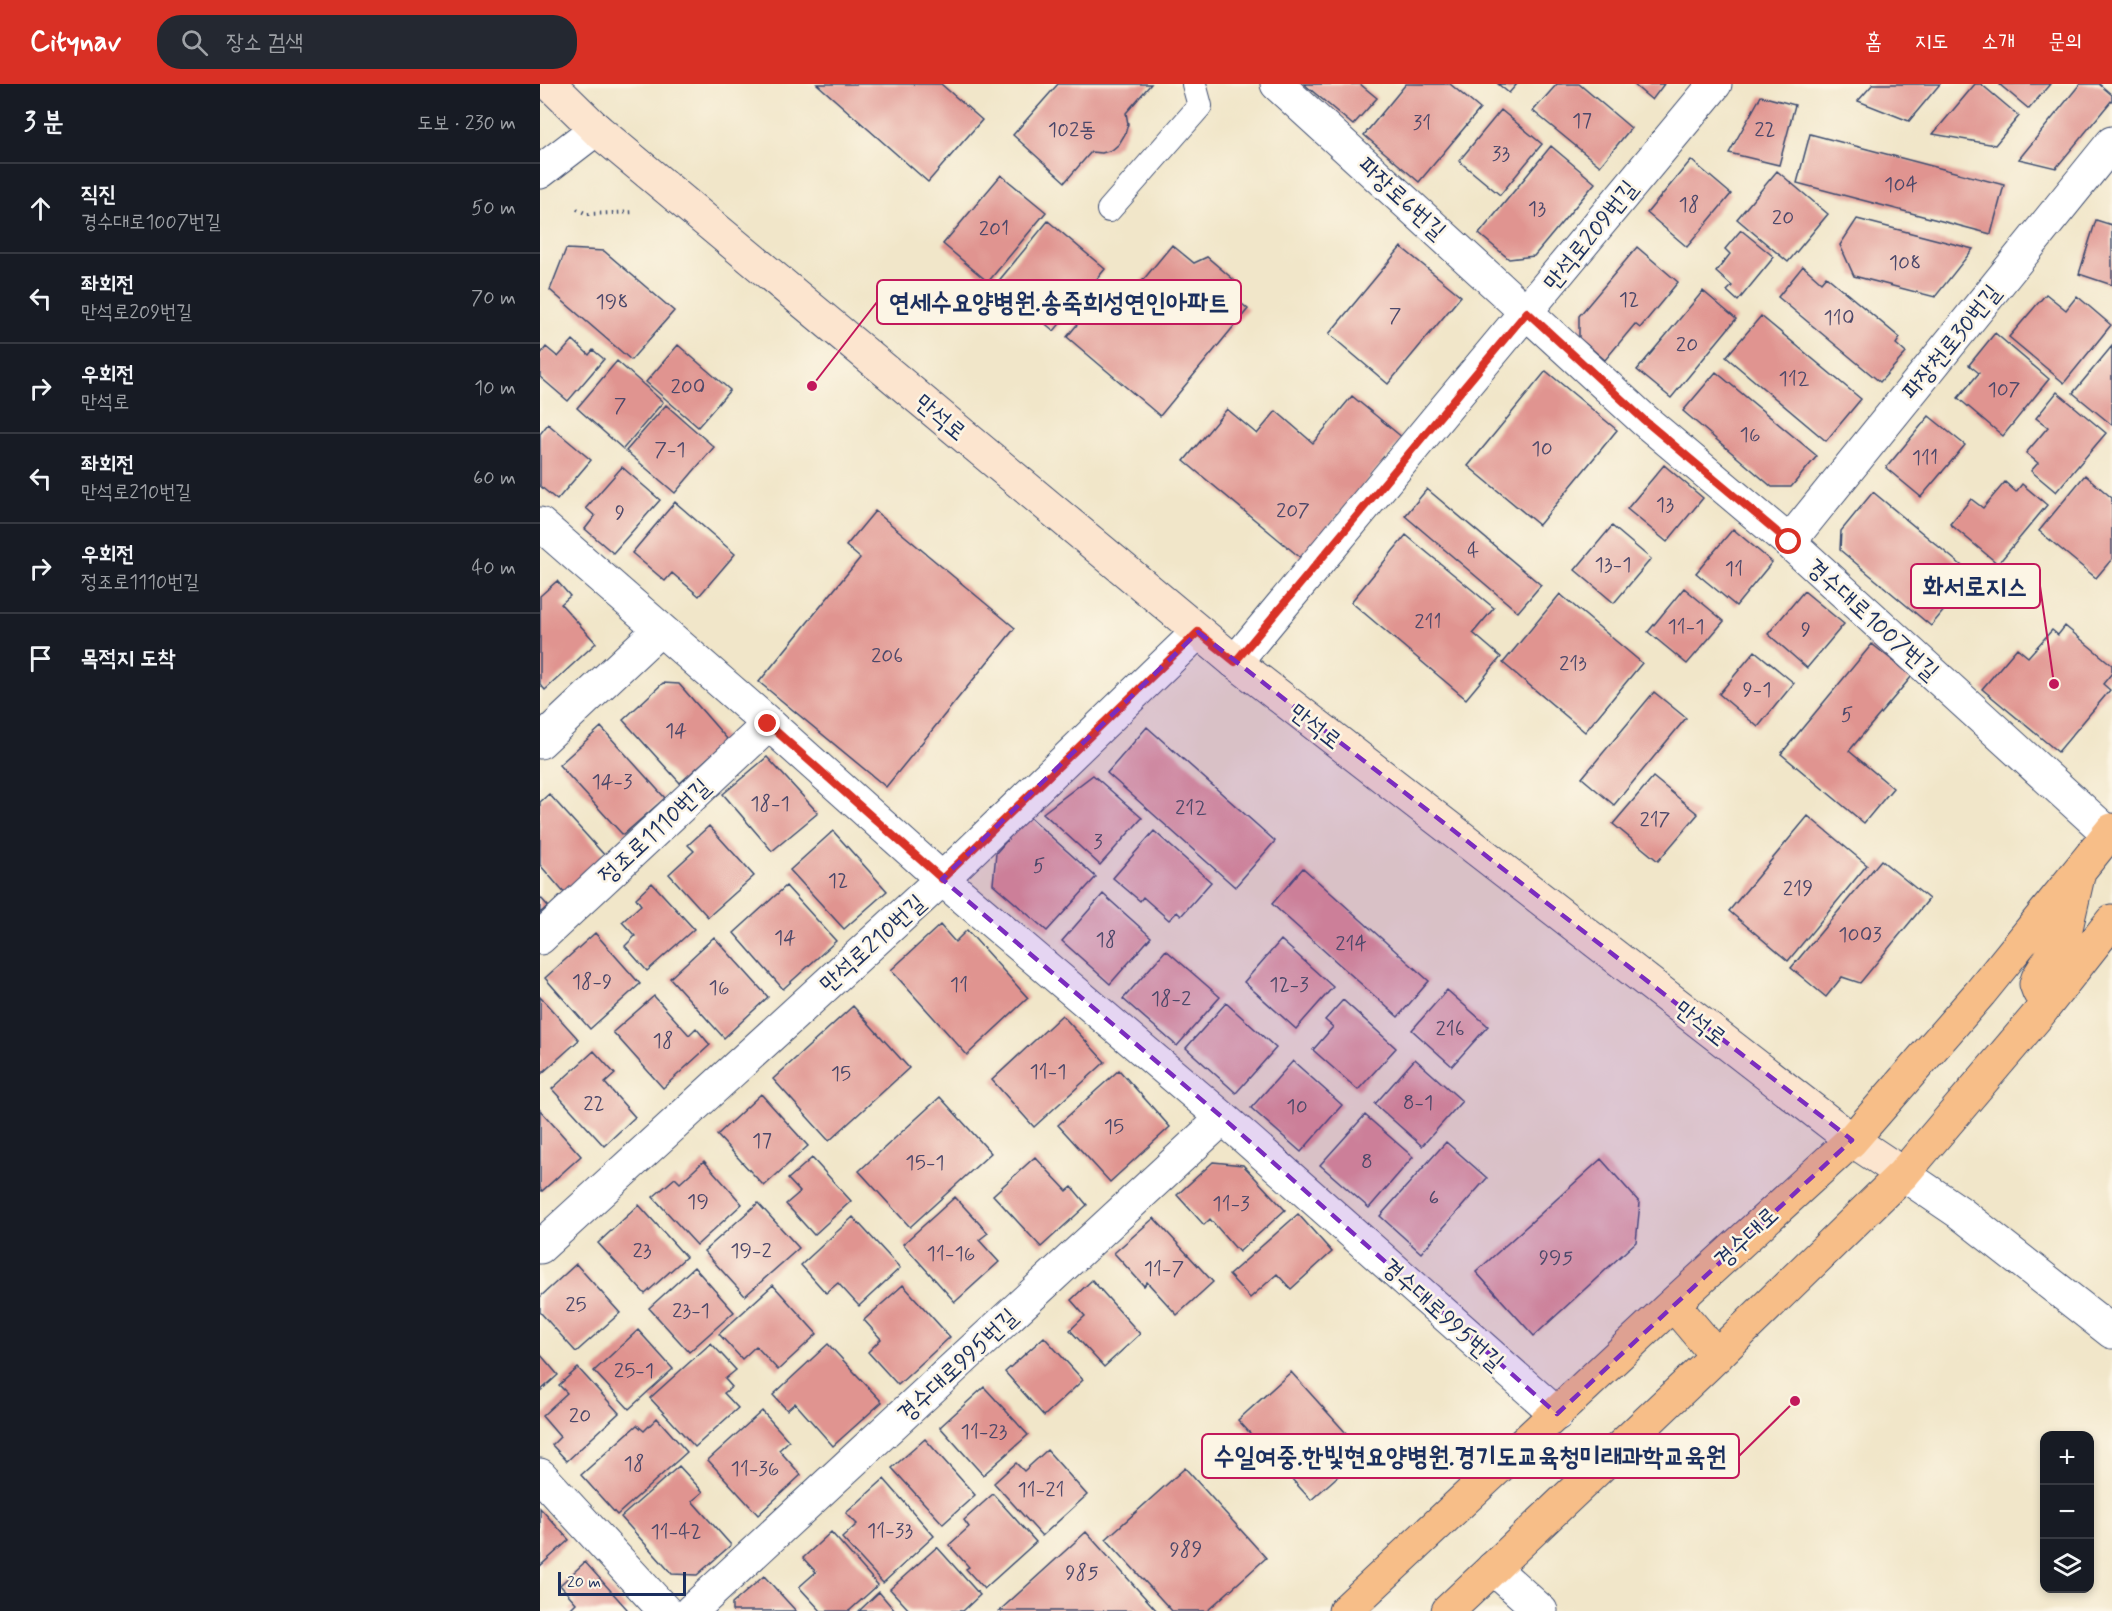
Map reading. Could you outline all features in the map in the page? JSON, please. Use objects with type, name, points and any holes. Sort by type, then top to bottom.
[{"type":"main road","name":"만석로","points":[[550,84],[596,129],[1235,662],[1852,1140],[1903,1174]]},
{"type":"main road","name":"경수대로","points":[[1346,1611],[1673,1304],[1852,1140],[1980,993],[2110,832]]},
{"type":"main road","points":[[2049,1000],[2039,992],[2036,984],[2064,937],[2079,871]]},
{"type":"main road","points":[[1448,1611],[1717,1356],[1903,1174],[2112,921]]},
{"type":"main road","points":[[1673,1304],[1717,1356]]},
{"type":"street","name":"파장로6번길","points":[[1277,84],[1527,312]]},
{"type":"street","name":"만석로209번길","points":[[1235,662],[1715,84]]},
{"type":"street","points":[[540,172],[596,129]]},
{"type":"street","name":"파장천로30번길","points":[[1789,542],[2112,143]]},
{"type":"street","name":"경수대로1007번길","points":[[1527,312],[1644,420],[1789,542],[2110,832]]},
{"type":"street","points":[[540,524],[942,879]]},
{"type":"street","points":[[540,742],[660,628]]},
{"type":"street","name":"만석로210번길","points":[[540,1247],[942,879],[1198,632]]},
{"type":"street","name":"정조로1110번길","points":[[540,938],[768,724]]},
{"type":"street","name":"경수대로995번길","points":[[942,879],[1223,1118],[1557,1414]]},
{"type":"street","name":"경수대로995번길","points":[[692,1611],[1223,1118]]},
{"type":"street","name":"만석로","points":[[1903,1174],[1959,1212],[2112,1332]]},
{"type":"street","points":[[540,1475],[665,1611]]},
{"type":"street","points":[[1493,1568],[1541,1611]]},
{"type":"lane","points":[[1109,210],[1200,106],[1194,84]]},
{"type":"path","points":[[577,209],[587,214]]},
{"type":"highlighted area","points":[[1198,632],[1852,1140],[1557,1414],[1223,1118],[942,879]]},
{"type":"building","points":[[817,84],[941,84],[982,120],[928,182]]},
{"type":"building","points":[[1058,84],[1151,84],[1126,113],[1128,124],[1119,144],[1112,150],[1102,153],[1091,152],[1065,182],[1013,135]]},
{"type":"building","points":[[1304,84],[1360,84],[1377,98],[1353,125]]},
{"type":"building","points":[[1406,84],[1450,84],[1480,109],[1419,182],[1364,135]]},
{"type":"building","points":[[1498,84],[1517,84],[1509,93]]},
{"type":"building","points":[[1557,84],[1579,84],[1631,128],[1600,166],[1533,111]]},
{"type":"building","points":[[1633,84],[1664,84],[1652,100]]},
{"type":"building","points":[[1873,84],[1940,84],[1909,121],[1858,101]]},
{"type":"building","points":[[1975,84],[1981,84],[2019,116],[1995,145],[1933,134]]},
{"type":"building","points":[[1999,84],[2050,84],[2029,109]]},
{"type":"building","points":[[2080,84],[2099,84],[2112,95],[2112,100],[2056,168],[2019,159]]},
{"type":"building","points":[[1761,96],[1795,105],[1779,165],[1729,153]]},
{"type":"building","points":[[1501,110],[1542,144],[1500,195],[1459,161]]},
{"type":"building","points":[[1810,134],[2004,185],[1991,234],[1797,183]]},
{"type":"building","points":[[1551,146],[1595,183],[1534,256],[1509,259],[1479,234]]},
{"type":"building","points":[[1691,160],[1731,194],[1687,247],[1647,213]]},
{"type":"building","points":[[1777,171],[1828,214],[1788,262],[1737,219]]},
{"type":"building","points":[[1001,175],[1046,212],[988,282],[943,244]]},
{"type":"building","points":[[1857,219],[1973,249],[1935,297],[1854,276],[1840,245]]},
{"type":"building","points":[[2096,220],[2112,225],[2112,285],[2079,274]]},
{"type":"building","points":[[1048,221],[1105,269],[1054,331],[997,283]]},
{"type":"building","points":[[1741,230],[1774,257],[1738,301],[1727,291],[1732,286],[1716,272],[1730,254],[1725,249]]},
{"type":"building","points":[[1172,245],[1194,263],[1207,257],[1234,280],[1230,294],[1248,309],[1160,416],[1067,337],[1098,299],[1115,314]]},
{"type":"building","points":[[1401,247],[1461,296],[1388,384],[1329,334]]},
{"type":"building","points":[[1637,247],[1678,282],[1640,328],[1635,324],[1605,360],[1579,338],[1579,316]]},
{"type":"building","points":[[566,249],[604,251],[674,311],[631,360],[550,290]]},
{"type":"building","points":[[1803,266],[1821,282],[1826,276],[1900,338],[1896,344],[1906,353],[1880,382],[1778,297]]},
{"type":"building","points":[[1703,291],[1736,319],[1671,398],[1637,370]]},
{"type":"building","points":[[2046,294],[2066,310],[2077,296],[2111,325],[2064,383],[2009,337]]},
{"type":"building","points":[[1761,316],[1861,399],[1826,441],[1726,357]]},
{"type":"building","points":[[1995,333],[2049,379],[2003,436],[1958,398],[1979,373],[1969,365]]},
{"type":"building","points":[[573,340],[589,355],[593,350],[604,359],[568,401],[540,377],[540,355],[546,347],[558,357]]},
{"type":"building","points":[[678,345],[730,390],[698,427],[646,382]]},
{"type":"building","points":[[2112,346],[2112,425],[2073,393]]},
{"type":"building","points":[[617,361],[663,402],[623,449],[577,408]]},
{"type":"building","points":[[1546,371],[1617,430],[1539,525],[1468,466]]},
{"type":"building","points":[[1716,372],[1817,456],[1791,487],[1772,487],[1683,411]]},
{"type":"building","points":[[2057,392],[2106,433],[2056,492],[2031,471],[2038,463],[2026,453],[2048,427],[2036,418]]},
{"type":"building","points":[[1352,396],[1403,438],[1302,559],[1184,461],[1227,409],[1257,434],[1276,411],[1313,443]]},
{"type":"building","points":[[666,405],[714,447],[675,493],[626,451]]},
{"type":"building","points":[[1929,416],[1965,445],[1921,497],[1886,468]]},
{"type":"building","points":[[548,424],[591,460],[557,500],[540,486],[540,434]]},
{"type":"building","points":[[1664,465],[1703,498],[1667,542],[1627,509]]},
{"type":"building","points":[[622,467],[660,500],[613,553],[585,529],[595,516],[586,508]]},
{"type":"building","points":[[2085,475],[2112,498],[2112,559],[2096,578],[2039,531]]},
{"type":"building","points":[[2005,482],[2016,492],[2022,484],[2047,505],[1998,564],[1950,524],[1971,499],[1983,508]]},
{"type":"building","points":[[1427,489],[1541,585],[1518,612],[1405,516]]},
{"type":"building","points":[[1873,492],[1973,575],[1931,626],[1840,550],[1841,531]]},
{"type":"building","points":[[675,502],[735,554],[699,596],[672,573],[665,581],[632,553]]},
{"type":"building","points":[[875,511],[1015,628],[886,787],[759,682],[860,558],[846,546]]},
{"type":"building","points":[[1612,526],[1651,559],[1614,603],[1575,570]]},
{"type":"building","points":[[1733,529],[1772,562],[1736,606],[1696,573]]},
{"type":"building","points":[[1406,535],[1494,608],[1473,633],[1501,657],[1466,699],[1351,602]]},
{"type":"building","points":[[557,581],[570,596],[561,604],[596,643],[545,690],[540,684],[540,596]]},
{"type":"building","points":[[1684,588],[1724,621],[1687,664],[1648,632]]},
{"type":"building","points":[[1804,591],[1844,624],[1807,668],[1768,634]]},
{"type":"building","points":[[1560,594],[1642,663],[1585,732],[1503,663]]},
{"type":"building","points":[[2065,626],[2112,665],[2112,673],[2103,684],[2110,690],[2058,752],[1982,689],[2017,648],[2028,657],[2052,630],[2058,635]]},
{"type":"building","points":[[1872,644],[1912,676],[1849,751],[1893,788],[1864,823],[1781,754]]},
{"type":"building","points":[[1755,651],[1794,683],[1758,727],[1719,694]]},
{"type":"building","points":[[663,683],[679,684],[728,740],[680,783],[623,720]]},
{"type":"building","points":[[1654,692],[1686,718],[1614,805],[1582,778]]},
{"type":"building","points":[[601,727],[665,798],[623,835],[559,765]]},
{"type":"building","points":[[1147,727],[1275,841],[1235,887],[1107,773]]},
{"type":"building","points":[[767,757],[818,813],[772,851],[723,794]]},
{"type":"building","points":[[1093,775],[1142,818],[1100,865],[1043,813]]},
{"type":"building","points":[[1653,777],[1698,814],[1658,861],[1613,824]]},
{"type":"building","points":[[549,794],[607,858],[566,895],[540,865],[540,802]]},
{"type":"building","points":[[1028,816],[1096,877],[1047,931],[993,884],[996,853]]},
{"type":"building","points":[[1808,816],[1867,865],[1788,961],[1729,911]]},
{"type":"building","points":[[709,826],[754,876],[708,917],[669,874],[694,851],[688,845]]},
{"type":"building","points":[[833,831],[887,891],[844,929],[790,870]]},
{"type":"building","points":[[1154,831],[1211,882],[1181,916],[1177,912],[1169,920],[1143,897],[1140,901],[1113,878]]},
{"type":"building","points":[[1881,860],[1929,899],[1860,983],[1842,977],[1826,997],[1791,968]]},
{"type":"building","points":[[1303,868],[1429,981],[1398,1017],[1272,904]]},
{"type":"building","points":[[652,883],[694,929],[647,971],[625,946],[635,936],[622,922],[641,905],[636,898]]},
{"type":"building","points":[[786,886],[836,941],[783,989],[734,933]]},
{"type":"building","points":[[1103,894],[1151,937],[1110,984],[1062,941]]},
{"type":"building","points":[[540,897],[548,906],[540,913]]},
{"type":"building","points":[[940,925],[955,942],[967,930],[1028,998],[967,1055],[891,970]]},
{"type":"building","points":[[595,933],[640,984],[590,1029],[545,978]]},
{"type":"building","points":[[714,937],[768,997],[724,1038],[670,978]]},
{"type":"building","points":[[1281,940],[1333,987],[1296,1029],[1244,982]]},
{"type":"building","points":[[1166,950],[1220,997],[1177,1046],[1123,999]]},
{"type":"building","points":[[1447,990],[1488,1026],[1452,1066],[1412,1030]]},
{"type":"building","points":[[654,996],[689,1035],[696,1028],[710,1045],[663,1088],[613,1032]]},
{"type":"building","points":[[540,997],[579,1040],[540,1075]]},
{"type":"building","points":[[1343,1000],[1396,1048],[1358,1090],[1313,1050],[1333,1027],[1325,1020]]},
{"type":"building","points":[[1226,1003],[1276,1048],[1236,1093],[1186,1048]]},
{"type":"building","points":[[853,1006],[909,1068],[829,1141],[773,1079]]},
{"type":"building","points":[[1062,1015],[1105,1062],[1034,1127],[992,1080]]},
{"type":"building","points":[[594,1051],[615,1074],[605,1083],[635,1117],[604,1146],[552,1089]]},
{"type":"building","points":[[1415,1059],[1462,1101],[1422,1146],[1375,1104]]},
{"type":"building","points":[[1293,1061],[1342,1105],[1301,1152],[1251,1108]]},
{"type":"building","points":[[1119,1070],[1170,1127],[1110,1182],[1058,1125]]},
{"type":"building","points":[[761,1094],[808,1146],[764,1186],[717,1135]]},
{"type":"building","points":[[940,1097],[991,1153],[910,1227],[859,1171]]},
{"type":"building","points":[[540,1110],[581,1156],[542,1191],[540,1188]]},
{"type":"building","points":[[1365,1115],[1413,1157],[1369,1208],[1320,1165]]},
{"type":"building","points":[[1446,1142],[1487,1178],[1421,1253],[1380,1216]]},
{"type":"building","points":[[1035,1157],[1067,1191],[1072,1187],[1087,1205],[1041,1247],[993,1195]]},
{"type":"building","points":[[812,1158],[851,1201],[814,1235],[786,1204],[800,1192],[788,1179]]},
{"type":"building","points":[[1601,1159],[1640,1203],[1636,1242],[1534,1336],[1476,1272]]},
{"type":"building","points":[[704,1161],[742,1204],[697,1245],[653,1197],[675,1178],[680,1183]]},
{"type":"building","points":[[1213,1162],[1243,1165],[1285,1210],[1239,1252],[1210,1219],[1204,1225],[1177,1195]]},
{"type":"building","points":[[955,1197],[988,1233],[979,1240],[999,1262],[955,1302],[903,1244]]},
{"type":"building","points":[[758,1203],[799,1248],[745,1296],[704,1251]]},
{"type":"building","points":[[639,1205],[686,1257],[645,1294],[598,1243]]},
{"type":"building","points":[[1298,1214],[1332,1252],[1291,1289],[1277,1274],[1250,1298],[1229,1275]]},
{"type":"building","points":[[853,1217],[900,1268],[859,1306],[838,1283],[826,1293],[801,1265]]},
{"type":"building","points":[[1154,1218],[1213,1282],[1177,1315],[1147,1282],[1144,1286],[1114,1253]]},
{"type":"building","points":[[576,1264],[620,1313],[576,1352],[540,1312],[540,1297]]},
{"type":"building","points":[[694,1267],[734,1312],[689,1352],[649,1308]]},
{"type":"building","points":[[1092,1280],[1140,1334],[1104,1367],[1070,1330],[1085,1316],[1071,1300]]},
{"type":"building","points":[[773,1285],[817,1334],[778,1370],[756,1346],[742,1359],[719,1334]]},
{"type":"building","points":[[903,1285],[950,1337],[898,1385],[868,1352],[881,1339],[864,1320]]},
{"type":"building","points":[[638,1330],[673,1369],[629,1409],[594,1371]]},
{"type":"building","points":[[1044,1337],[1083,1380],[1044,1416],[1005,1372]]},
{"type":"building","points":[[711,1343],[736,1370],[725,1379],[732,1387],[724,1393],[738,1408],[695,1447],[650,1398]]},
{"type":"building","points":[[828,1344],[882,1402],[833,1446],[795,1403],[787,1410],[773,1395]]},
{"type":"building","points":[[540,1354],[558,1375],[540,1391]]},
{"type":"building","points":[[578,1368],[619,1413],[567,1461],[552,1445],[560,1437],[542,1416],[567,1393],[559,1385]]},
{"type":"building","points":[[1291,1372],[1364,1453],[1311,1500],[1238,1420]]},
{"type":"building","points":[[984,1387],[1028,1435],[983,1475],[940,1427]]},
{"type":"building","points":[[762,1411],[789,1441],[779,1450],[801,1475],[758,1515],[708,1460]]},
{"type":"building","points":[[657,1418],[687,1452],[617,1515],[581,1475],[637,1425],[644,1431]]},
{"type":"building","points":[[925,1439],[975,1495],[943,1524],[892,1468]]},
{"type":"building","points":[[1047,1450],[1087,1495],[1042,1536],[994,1483],[1016,1463],[1024,1471]]},
{"type":"building","points":[[679,1466],[703,1492],[692,1501],[731,1545],[697,1575],[672,1574],[621,1517]]},
{"type":"building","points":[[1185,1468],[1266,1558],[1207,1611],[1172,1611],[1106,1539]]},
{"type":"building","points":[[884,1479],[934,1536],[883,1583],[842,1538],[857,1524],[846,1513]]},
{"type":"building","points":[[993,1494],[1036,1542],[984,1589],[966,1569],[969,1567],[949,1545],[969,1527],[964,1520]]},
{"type":"building","points":[[540,1508],[569,1540],[540,1566]]},
{"type":"building","points":[[831,1532],[878,1585],[849,1611],[821,1611],[799,1587],[816,1572],[803,1558]]},
{"type":"building","points":[[1086,1532],[1157,1611],[999,1611]]},
{"type":"building","points":[[937,1547],[980,1595],[963,1611],[910,1611],[890,1589]]},
{"type":"building","points":[[585,1562],[627,1611],[568,1611],[576,1603],[560,1585]]},
{"type":"building","points":[[764,1576],[796,1611],[732,1611],[732,1604]]},
{"type":"building","points":[[879,1592],[895,1611],[859,1611]]},
{"type":"place","name":"연세수요양병원.송죽희성연인아파트","points":[[812,386]]},
{"type":"place","name":"화서로지스","points":[[2054,684]]},
{"type":"place","name":"수일여중.한빛현요양병원.경기도교육청미래과학교육원","points":[[1795,1401]]},
{"type":"route","points":[[768,724],[942,879],[1198,632],[1235,662],[1527,312],[1644,420],[1789,542]]}]
